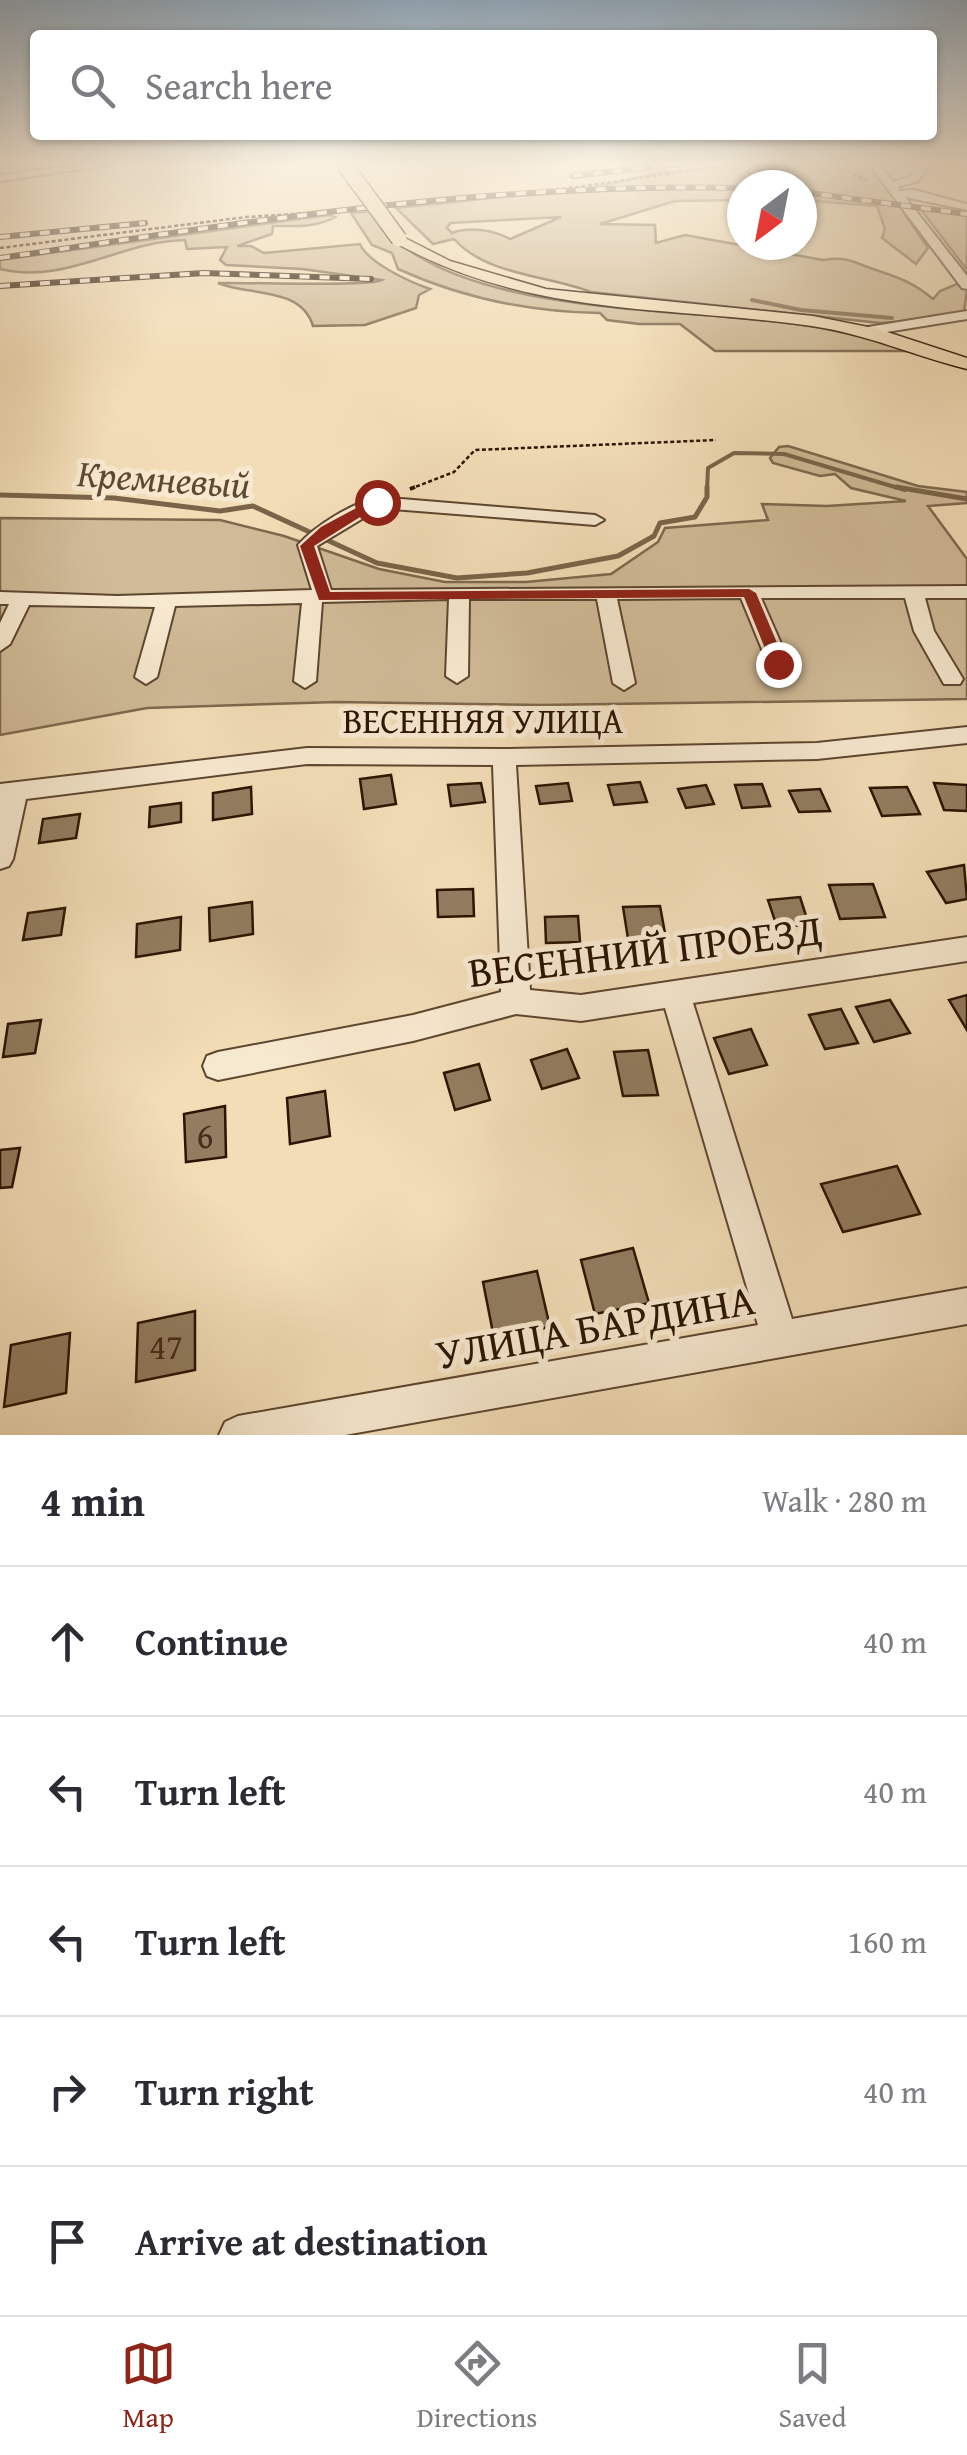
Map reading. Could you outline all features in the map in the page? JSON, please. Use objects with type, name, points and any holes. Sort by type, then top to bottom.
[{"type":"main road","points":[[393,231],[399,239],[458,270],[528,289],[811,320],[868,330],[967,364]]},
{"type":"street","points":[[926,231],[967,285]]},
{"type":"street","points":[[868,330],[967,315]]},
{"type":"street","points":[[305,681],[318,597],[307,546],[326,530],[377,502],[595,520]]},
{"type":"street","points":[[0,644],[11,598],[967,592]]},
{"type":"street","points":[[606,593],[624,683]]},
{"type":"street","points":[[749,593],[778,664]]},
{"type":"street","points":[[914,593],[924,631],[952,679]]},
{"type":"street","points":[[457,676],[459,594]]},
{"type":"street","points":[[146,677],[167,600]]},
{"type":"street","name":"ВЕСЕННЯЯ УЛИЦА","points":[[8,792],[306,756],[817,751],[967,735]]},
{"type":"street","points":[[504,757],[516,1001]]},
{"type":"street","points":[[0,859],[8,792]]},
{"type":"street","name":"ВЕСЕННИЙ ПРОЕЗД","points":[[218,1066],[412,1028],[516,1001],[581,1008],[967,949]]},
{"type":"street","points":[[674,993],[780,1339]]},
{"type":"street","name":"УЛИЦА БАРДИНА","points":[[238,1435],[967,1306]]},
{"type":"path","points":[[377,502],[454,472],[475,450],[716,440]]},
{"type":"shaded area","points":[[212,231],[272,231],[237,246],[251,246],[264,253],[360,244],[380,265],[430,289],[419,295],[416,308],[365,325],[313,326],[307,313],[285,298],[218,283],[332,284],[382,280],[302,269],[226,265],[220,260],[227,247],[187,249],[185,240],[139,247],[47,271],[0,269],[0,260]]},
{"type":"shaded area","points":[[363,231],[391,231],[416,255],[454,274],[544,298],[798,324],[915,351],[715,351],[680,324],[607,320],[600,313],[548,310],[472,295],[398,269],[392,253],[372,245]]},
{"type":"shaded area","points":[[420,231],[486,231],[510,239],[529,231],[655,231],[656,243],[685,235],[727,243],[727,260],[846,260],[906,281],[933,299],[940,291],[957,284],[967,291],[964,311],[930,320],[880,323],[591,292],[501,268],[454,239],[433,244]]},
{"type":"shaded area","points":[[884,231],[916,231],[928,248],[916,264],[882,238]]},
{"type":"shaded area","points":[[937,231],[967,231],[967,270]]},
{"type":"shaded area","points":[[788,446],[918,486],[967,492],[967,503],[928,506],[967,559],[967,699],[540,705],[336,702],[147,708],[0,735],[0,518],[220,520],[284,536],[379,569],[445,582],[526,582],[611,574],[658,542],[665,528],[768,520],[762,504],[827,506],[906,501],[851,488],[835,474],[820,476],[773,463],[770,458],[779,447]]},
{"type":"building","points":[[391,775],[396,804],[364,809],[360,779]]},
{"type":"building","points":[[640,782],[647,802],[614,805],[608,785]]},
{"type":"building","points":[[481,783],[485,802],[451,806],[448,785]]},
{"type":"building","points":[[568,783],[572,801],[540,804],[536,786]]},
{"type":"building","points":[[934,783],[967,785],[967,811],[944,810]]},
{"type":"building","points":[[762,784],[770,806],[742,808],[735,785]]},
{"type":"building","points":[[706,785],[714,804],[686,808],[678,789]]},
{"type":"building","points":[[251,787],[252,814],[213,820],[213,793]]},
{"type":"building","points":[[907,787],[920,814],[882,816],[870,788]]},
{"type":"building","points":[[820,789],[830,811],[799,812],[789,791]]},
{"type":"building","points":[[181,803],[181,822],[149,827],[150,807]]},
{"type":"building","points":[[80,814],[76,838],[39,843],[43,819]]},
{"type":"building","points":[[964,865],[967,899],[946,903],[927,872]]},
{"type":"building","points":[[873,884],[885,917],[840,919],[829,885]]},
{"type":"building","points":[[473,889],[474,916],[438,917],[437,890]]},
{"type":"building","points":[[800,897],[809,925],[777,927],[768,900]]},
{"type":"building","points":[[252,902],[253,934],[210,941],[209,908]]},
{"type":"building","points":[[660,906],[667,944],[629,945],[623,907]]},
{"type":"building","points":[[65,908],[61,935],[23,940],[28,913]]},
{"type":"building","points":[[578,916],[580,942],[546,943],[545,917]]},
{"type":"building","points":[[181,917],[180,950],[136,957],[137,924]]},
{"type":"building","points":[[967,995],[967,1030],[949,1000]]},
{"type":"building","points":[[890,1000],[910,1033],[874,1042],[856,1007]]},
{"type":"building","points":[[841,1009],[858,1043],[825,1049],[809,1015]]},
{"type":"building","points":[[41,1020],[35,1053],[3,1057],[8,1024]]},
{"type":"building","points":[[751,1029],[767,1065],[729,1074],[714,1038]]},
{"type":"building","points":[[567,1049],[579,1078],[542,1089],[531,1060]]},
{"type":"building","points":[[648,1050],[658,1095],[623,1096],[614,1052]]},
{"type":"building","points":[[479,1064],[490,1100],[455,1110],[444,1073]]},
{"type":"building","points":[[325,1091],[330,1136],[290,1144],[287,1098]]},
{"type":"building","points":[[225,1106],[226,1157],[186,1162],[184,1114]]},
{"type":"building","points":[[20,1148],[12,1187],[0,1188],[0,1150]]},
{"type":"building","points":[[897,1166],[920,1214],[843,1232],[821,1184]]},
{"type":"building","points":[[633,1248],[649,1303],[595,1314],[581,1260]]},
{"type":"building","points":[[537,1271],[550,1327],[494,1338],[483,1282]]},
{"type":"building","points":[[195,1311],[195,1370],[136,1382],[138,1323]]},
{"type":"building","points":[[70,1333],[66,1393],[4,1407],[11,1345]]},
{"type":"waterway","points":[[752,300],[801,310],[892,318]]},
{"type":"waterway","name":"Кремневый","points":[[707,490],[708,468],[734,453],[784,454],[905,490]]},
{"type":"waterway","name":"Кремневый","points":[[896,487],[967,499]]},
{"type":"waterway","name":"Кремневый","points":[[0,495],[114,498],[220,511],[253,506],[377,563],[457,578],[527,573],[618,556],[654,536],[660,523],[695,517],[707,490]]},
{"type":"railway","points":[[0,237],[62,231]]},
{"type":"railway","points":[[0,258],[187,231]]},
{"type":"railway","points":[[0,286],[204,273],[371,279]]},
{"type":"route","points":[[377,502],[326,530],[307,546],[324,597],[426,593],[749,593],[778,664]]}]
